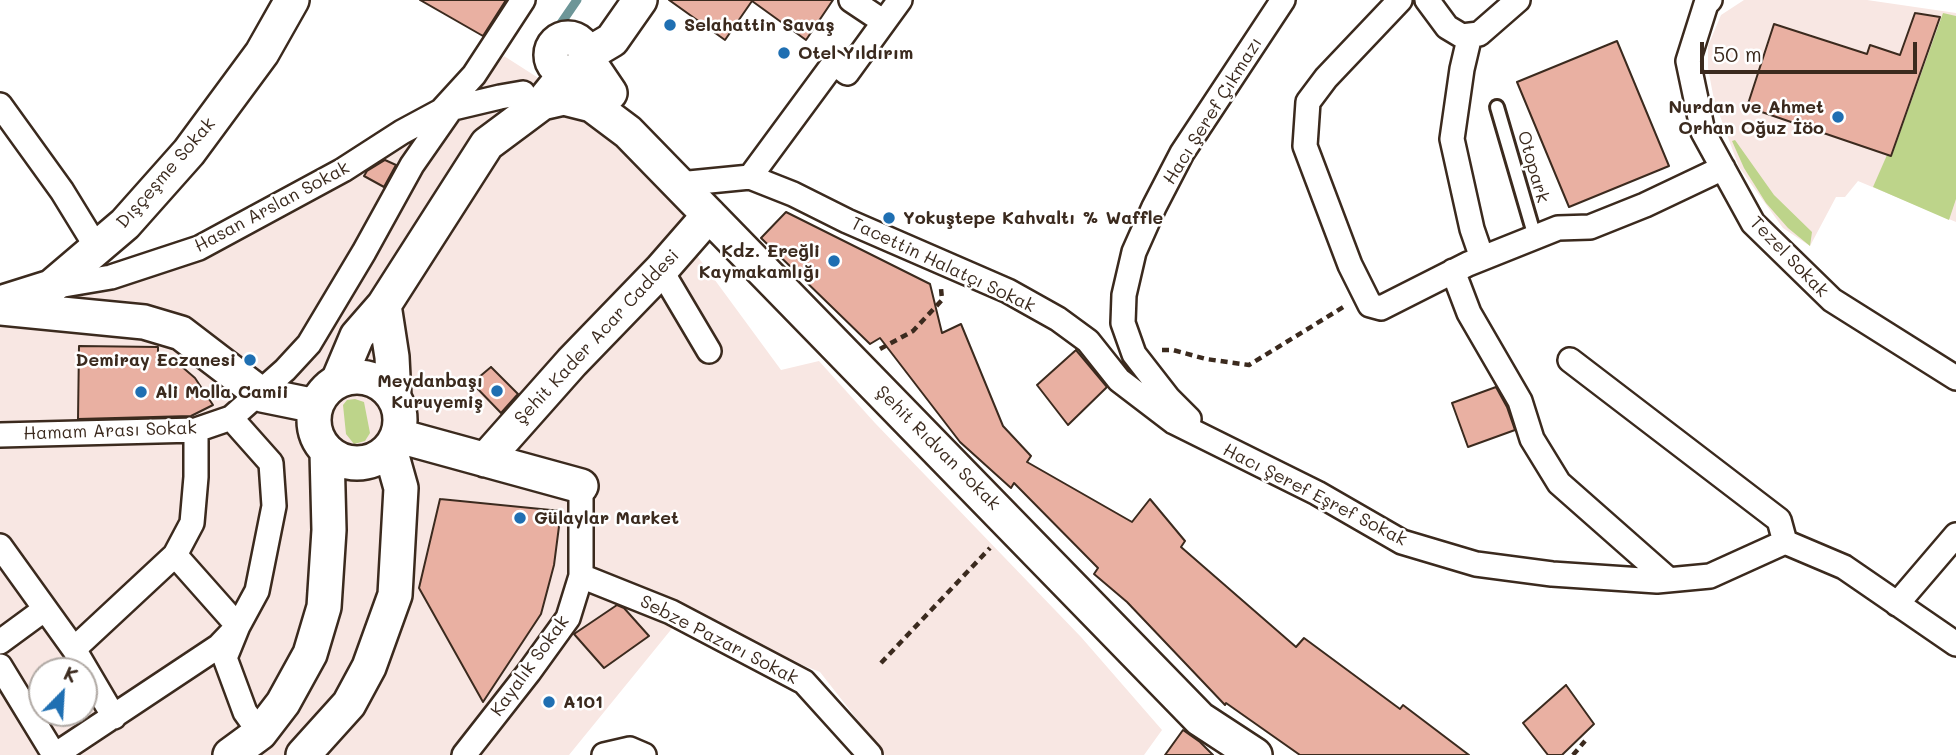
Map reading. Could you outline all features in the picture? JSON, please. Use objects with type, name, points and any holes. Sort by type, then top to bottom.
[{"type":"street","name":"Dışçeşme Sokak","points":[[0,303],[51,287],[125,224],[189,152],[262,52],[292,0]]},
{"type":"street","name":"Hasan Arslan Sokak","points":[[285,370],[309,344],[446,110],[474,75],[523,0]]},
{"type":"street","points":[[851,0],[884,22]]},
{"type":"street","points":[[679,184],[750,177],[835,63],[847,73],[900,0]]},
{"type":"street","name":"Hacı Şeref Çıkmazı","points":[[1210,442],[1169,399],[1134,354],[1123,323],[1124,295],[1134,252],[1182,153],[1283,0]]},
{"type":"street","points":[[1400,0],[1326,78],[1308,102],[1305,146],[1350,265],[1370,305],[1381,308],[1482,258],[1558,228],[1590,227],[1723,168]]},
{"type":"street","points":[[1427,0],[1447,27],[1462,36],[1479,34],[1518,0]]},
{"type":"street","name":"Tezel Sokak","points":[[1710,0],[1706,4],[1688,61],[1703,132],[1753,223],[1832,300],[1956,378]]},
{"type":"street","points":[[581,486],[485,460],[387,449],[349,463],[327,452],[315,430],[314,418],[321,396],[338,381],[357,336],[384,305],[487,144],[522,98],[638,4]]},
{"type":"street","points":[[1470,35],[1452,139],[1465,202],[1482,258]]},
{"type":"street","points":[[495,44],[492,65],[522,98],[601,99]]},
{"type":"street","name":"Şehit Rıdvan Sokak","points":[[577,52],[601,99],[628,132],[1200,719],[1255,755]]},
{"type":"street","name":"Hasan Arslan Sokak","points":[[51,287],[111,277],[200,248],[343,170],[402,132],[446,110],[522,98]]},
{"type":"street","points":[[0,105],[62,191],[97,248]]},
{"type":"street","name":"Tacettin Halatçı Sokak","points":[[750,177],[1008,291],[1058,319],[1088,341],[1119,380],[1174,422],[1210,442]]},
{"type":"street","name":"Şehit Kader Acar Caddesi","points":[[485,460],[709,215]]},
{"type":"street","points":[[661,270],[709,351]]},
{"type":"street","points":[[1454,271],[1469,313],[1520,401],[1532,439],[1559,483],[1669,580]]},
{"type":"street","points":[[329,530],[387,449],[400,411],[394,397],[392,357],[384,305]]},
{"type":"street","points":[[0,308],[144,322],[181,333],[259,393],[316,406]]},
{"type":"street","points":[[1570,360],[1780,520],[1785,542],[1844,566],[1956,644]]},
{"type":"street","name":"Hamam Arası Sokak","points":[[0,435],[196,430],[231,418],[285,370]]},
{"type":"street","points":[[338,381],[363,377],[375,381],[394,397]]},
{"type":"street","points":[[231,418],[271,463],[274,506],[257,590],[225,658],[245,712],[260,733]]},
{"type":"street","points":[[74,649],[175,555],[192,523],[196,430]]},
{"type":"street","name":"Hacı Şeref Eşref Sokak","points":[[1210,442],[1317,493],[1402,542],[1476,564],[1552,574],[1669,580],[1710,576],[1785,542]]},
{"type":"street","points":[[303,755],[349,704],[369,667],[395,595],[401,488],[387,449]]},
{"type":"street","points":[[230,755],[260,733],[283,703],[310,654],[324,607],[329,530],[327,452]]},
{"type":"street","name":"Kayalık Sokak","points":[[464,755],[568,618],[581,576],[581,486]]},
{"type":"street","points":[[1897,604],[1956,536]]},
{"type":"street","points":[[0,546],[74,649],[114,717]]},
{"type":"street","points":[[175,555],[238,626]]},
{"type":"street","name":"Sebze Pazarı Sokak","points":[[581,576],[671,612],[804,682],[870,755]]},
{"type":"street","points":[[0,642],[46,609]]},
{"type":"street","points":[[0,666],[57,752],[219,646],[238,626]]},
{"type":"street","points":[[604,755],[630,749],[644,755]]},
{"type":"lane","name":"Otopark","points":[[1497,107],[1535,237]]},
{"type":"path","points":[[855,364],[913,331],[943,300],[938,259]]},
{"type":"path","points":[[1141,363],[1154,350],[1173,350],[1206,359],[1249,365],[1346,305],[1370,305]]},
{"type":"path","points":[[881,663],[1012,524]]},
{"type":"path","points":[[1573,755],[1585,741]]},
{"type":"shaded area","name":"Nurdan ve Ahmet Orhan Oğuz İöo","points":[[1744,0],[1867,0],[1956,13],[1956,222],[1858,181],[1845,197],[1836,197],[1810,246],[1783,228],[1739,167],[1714,100],[1708,68],[1708,46],[1721,15]]},
{"type":"shaded area","points":[[504,56],[626,134],[705,215],[687,242],[781,370],[819,361],[1081,637],[1162,730],[1144,755],[885,755],[820,672],[787,659],[687,610],[569,755],[0,755],[0,296],[111,280],[455,114]]},
{"type":"green space","points":[[1943,13],[1956,16],[1956,199],[1949,220],[1873,187],[1887,155],[1892,155]]},
{"type":"green space","points":[[1735,140],[1774,195],[1812,232],[1810,246],[1788,228],[1766,203],[1744,168],[1732,141]]},
{"type":"green space","points":[[347,400],[364,402],[370,433],[365,441],[354,444],[346,434],[343,405]]},
{"type":"building","points":[[420,0],[506,0],[483,36]]},
{"type":"building","points":[[669,0],[833,0],[806,40],[752,1],[725,40]]},
{"type":"building","points":[[1915,13],[1940,17],[1891,156],[1747,107],[1774,24],[1867,54],[1870,45],[1900,55]]},
{"type":"building","points":[[1617,41],[1669,166],[1569,207],[1517,82]]},
{"type":"building","points":[[385,160],[396,165],[384,187],[364,176],[367,171]]},
{"type":"building","points":[[786,212],[930,284],[942,333],[961,324],[1003,426],[1031,456],[1027,462],[1132,522],[1150,499],[1185,541],[1181,547],[1296,647],[1304,638],[1400,709],[1403,705],[1469,755],[1300,755],[1226,703],[1225,705],[1127,602],[1094,574],[1098,568],[1014,483],[1011,488],[960,442],[880,338],[870,344],[761,238]]},
{"type":"building","name":"Ali Molla Camii","points":[[79,346],[158,347],[158,359],[173,359],[195,378],[213,405],[191,416],[78,419]]},
{"type":"building","points":[[1076,350],[1107,387],[1068,425],[1037,385]]},
{"type":"building","name":"Meydanbaşı Kuruyemiş","points":[[491,367],[518,394],[501,413],[472,383]]},
{"type":"building","points":[[1496,387],[1515,430],[1468,447],[1452,403]]},
{"type":"building","points":[[440,499],[561,511],[554,565],[541,614],[483,702],[419,588]]},
{"type":"building","points":[[617,605],[624,608],[649,636],[604,668],[574,634]]},
{"type":"building","points":[[1566,685],[1594,724],[1562,755],[1548,755],[1523,723]]},
{"type":"building","points":[[1183,730],[1200,742],[1213,755],[1165,755]]},
{"type":"waterway","points":[[542,51],[577,0]]},
{"type":"place","name":"Selahattin Savaş","points":[[670,25]]},
{"type":"place","name":"Otel Yıldırım","points":[[784,53]]},
{"type":"place","name":"Nurdan ve Ahmet Orhan Oğuz İöo","points":[[1838,117]]},
{"type":"place","name":"Yokuştepe Kahvaltı % Waffle","points":[[889,218]]},
{"type":"place","name":"Kdz. Ereğli Kaymakamlığı","points":[[834,261]]},
{"type":"place","name":"Demiray Eczanesi","points":[[250,360]]},
{"type":"place","name":"Meydanbaşı Kuruyemiş","points":[[497,391]]},
{"type":"place","name":"Ali Molla Camii","points":[[141,392]]},
{"type":"place","name":"Gülaylar Market","points":[[520,518]]},
{"type":"place","name":"A101","points":[[549,702]]}]
